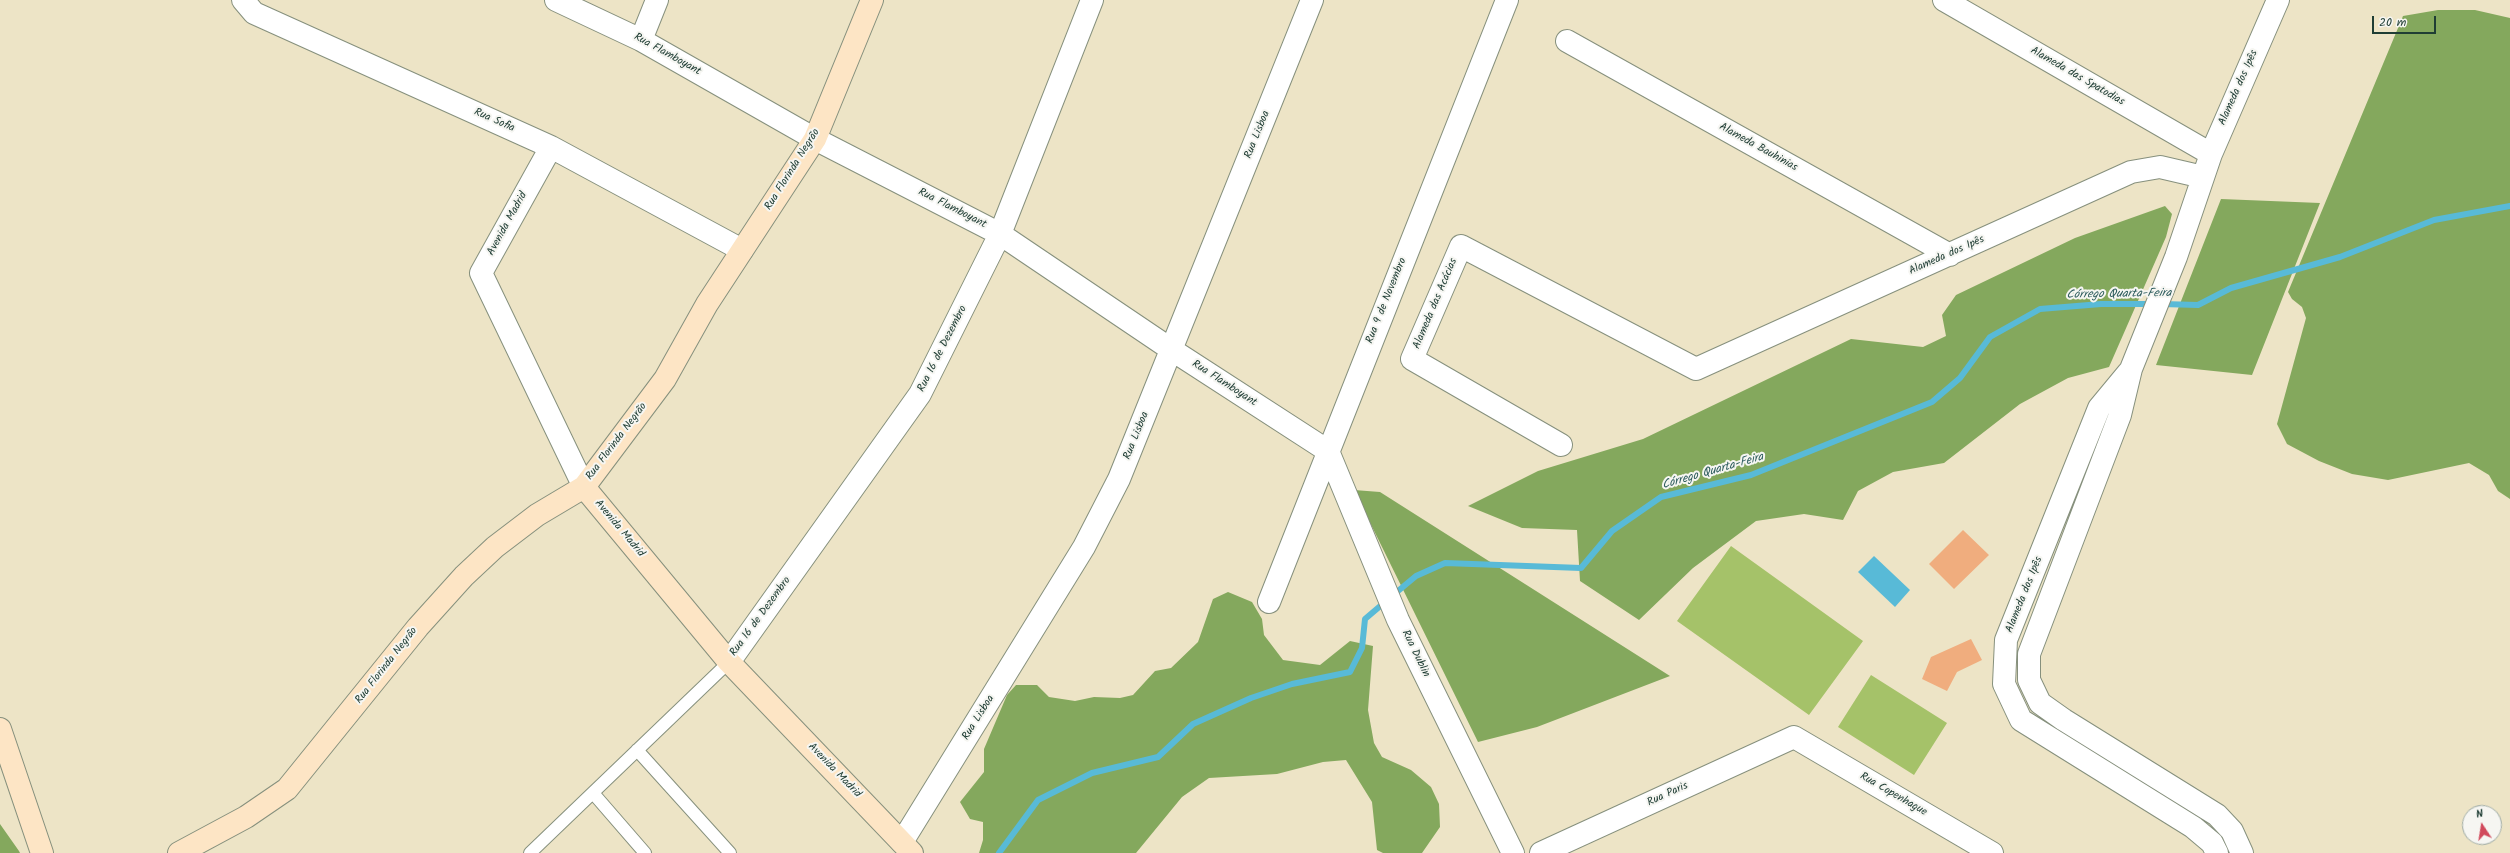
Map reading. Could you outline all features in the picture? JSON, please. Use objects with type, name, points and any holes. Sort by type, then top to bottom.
[{"type":"street","name":"Rua Sofia","points":[[243,0],[254,13],[552,147],[742,250]]},
{"type":"street","name":"Rua Flamboyant","points":[[556,0],[641,40],[814,139],[1000,234],[1172,350],[1328,451]]},
{"type":"street","points":[[641,40],[657,0]]},
{"type":"street","name":"Rua Florinda Negrão","points":[[179,853],[246,817],[288,789],[418,627],[464,576],[495,547],[537,515],[584,487],[665,379],[707,304],[814,139],[872,0]]},
{"type":"street","name":"Rua 16 de Dezembro","points":[[729,662],[920,394],[1000,234],[1092,0]]},
{"type":"street","name":"Rua Lisboa","points":[[907,847],[1084,547],[1119,479],[1312,0]]},
{"type":"street","name":"Rua 9 de Novembro","points":[[1269,602],[1506,0]]},
{"type":"street","name":"Alameda das Spatodias","points":[[1944,0],[2211,154]]},
{"type":"street","name":"Alameda dos Ipês","points":[[2241,853],[2232,831],[2217,815],[2064,720],[2040,703],[2029,680],[2029,654],[2120,415],[2131,369],[2150,317],[2176,257],[2211,154],[2278,0]]},
{"type":"street","name":"Alameda Bauhinias","points":[[1566,41],[1950,255]]},
{"type":"street","name":"Avenida Madrid","points":[[552,147],[480,273],[584,487],[729,662],[907,847]]},
{"type":"street","name":"Alameda dos Ipês","points":[[1696,369],[2131,172],[2160,167],[2203,177]]},
{"type":"street","name":"Alameda das Acácias","points":[[1561,444],[1412,359],[1461,246],[1696,369]]},
{"type":"street","name":"Alameda dos Ipês","points":[[2021,720],[2004,684],[2006,640],[2099,408],[2131,369]]},
{"type":"street","name":"Rua Dublin","points":[[1328,451],[1398,620],[1513,853]]},
{"type":"street","points":[[2006,640],[2029,654]]},
{"type":"street","points":[[2040,703],[2021,720],[2194,828],[2212,843],[2216,853]]},
{"type":"street","points":[[0,730],[42,853]]},
{"type":"street","name":"Rua Paris","points":[[1542,853],[1794,737]]},
{"type":"street","name":"Rua Copenhague","points":[[1794,737],[1992,853]]},
{"type":"lane","points":[[530,853],[729,662]]},
{"type":"lane","points":[[638,750],[730,853]]},
{"type":"lane","points":[[593,793],[645,853]]},
{"type":"green space","points":[[2438,10],[2475,10],[2510,18],[2510,499],[2498,491],[2489,475],[2469,463],[2388,480],[2352,474],[2319,461],[2287,444],[2277,424],[2306,318],[2302,307],[2292,299],[2288,292],[2403,16]]},
{"type":"green space","points":[[2221,199],[2320,203],[2252,375],[2156,365]]},
{"type":"green space","points":[[2165,206],[2172,214],[2166,237],[2109,367],[2068,378],[2020,404],[1944,463],[1893,472],[1858,491],[1843,520],[1804,514],[1756,521],[1693,568],[1639,620],[1580,581],[1577,530],[1522,528],[1468,506],[1538,471],[1643,439],[1851,339],[1923,347],[1946,336],[1942,315],[1956,295],[2075,238]]},
{"type":"green space","points":[[1354,490],[1380,492],[1670,676],[1537,727],[1478,742]]},
{"type":"green space","points":[[1731,546],[1863,641],[1809,715],[1677,621]]},
{"type":"green space","points":[[1228,592],[1252,602],[1262,619],[1264,635],[1283,660],[1320,665],[1350,641],[1373,646],[1368,710],[1374,743],[1382,757],[1411,770],[1431,787],[1439,804],[1440,827],[1422,853],[1383,853],[1377,850],[1372,802],[1346,760],[1323,762],[1277,774],[1209,778],[1182,797],[1136,853],[979,853],[983,840],[983,822],[970,819],[960,802],[984,772],[984,749],[1007,695],[1016,685],[1037,685],[1049,697],[1075,701],[1094,697],[1120,698],[1133,695],[1155,671],[1171,668],[1198,642],[1213,599]]},
{"type":"green space","points":[[1871,675],[1947,723],[1914,775],[1838,727]]},
{"type":"green space","points":[[0,824],[19,851],[20,853],[0,853]]},
{"type":"water","points":[[1874,556],[1910,590],[1895,607],[1858,572]]},
{"type":"building","points":[[1963,530],[1989,555],[1954,589],[1929,564]]},
{"type":"building","points":[[1971,639],[1982,660],[1957,672],[1947,691],[1922,679],[1931,657]]},
{"type":"waterway","name":"Córrego Quarta-Feira","points":[[2162,304],[2198,305],[2231,288],[2340,257],[2434,220],[2510,206]]},
{"type":"waterway","name":"Córrego Quarta-Feira","points":[[1392,596],[1416,576],[1445,563],[1581,568],[1612,531],[1661,497],[1751,475],[1932,402],[1960,378],[1990,337],[2040,309],[2101,304],[2153,304]]},
{"type":"waterway","name":"Córrego Quarta-Feira","points":[[999,853],[1038,800],[1092,773],[1158,757],[1193,724],[1251,698],[1292,684],[1350,672],[1362,648],[1365,619],[1385,602]]}]
